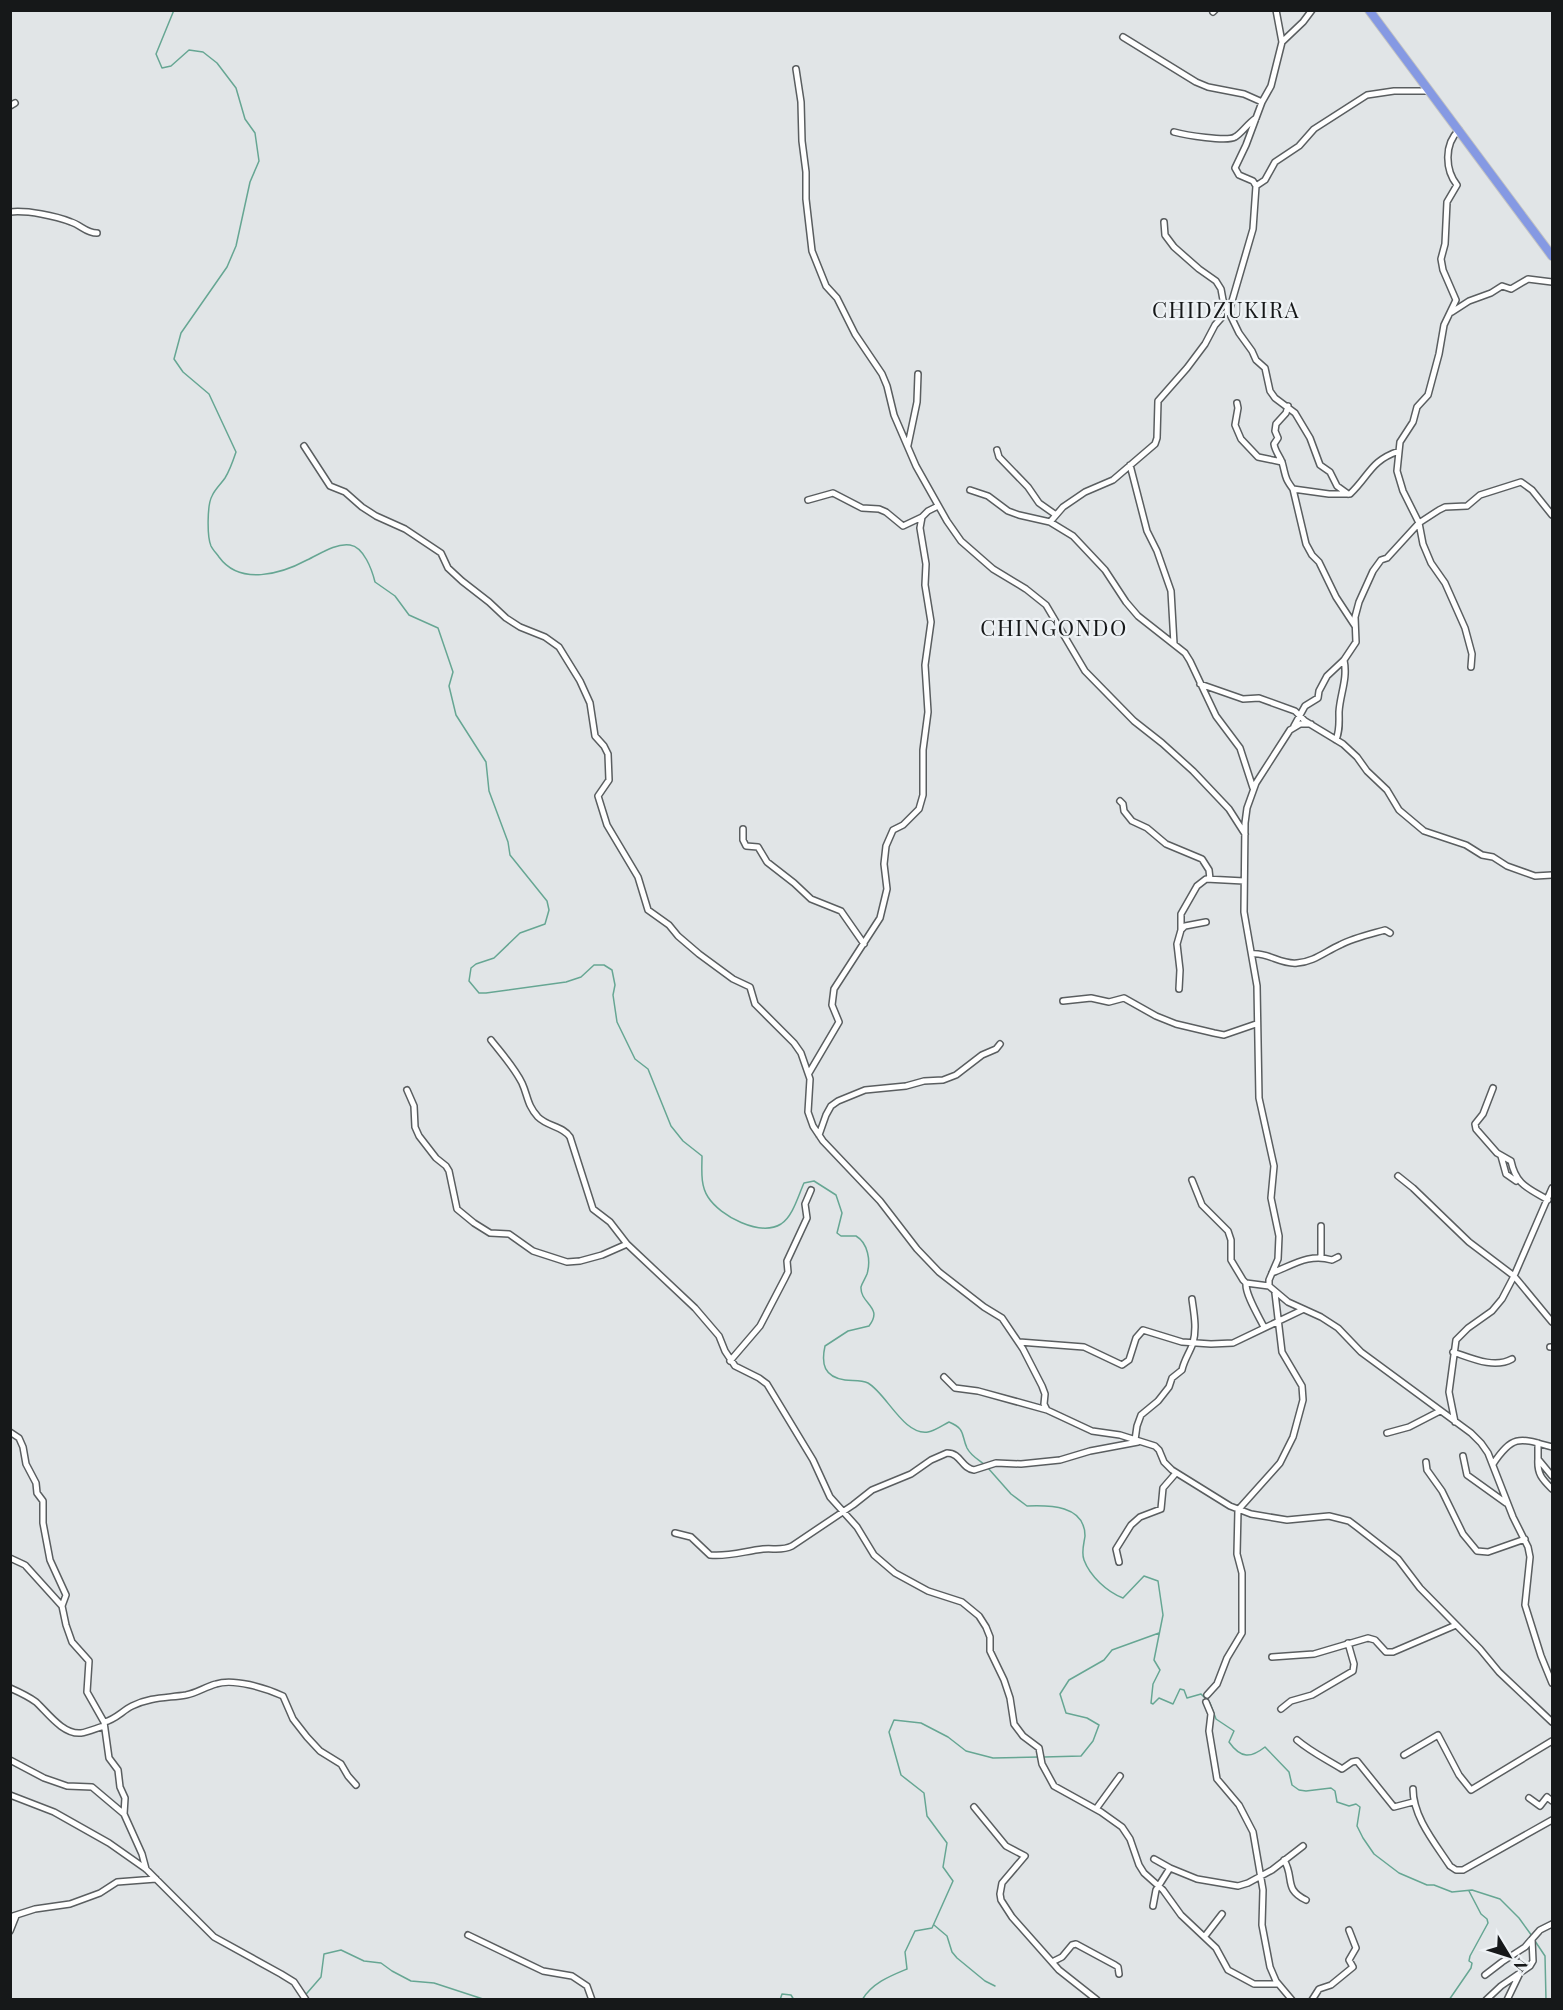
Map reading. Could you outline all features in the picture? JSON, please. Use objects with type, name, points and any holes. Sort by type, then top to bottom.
[{"type":"highway","points":[[1369,10],[1552,256]]},
{"type":"street","points":[[1050,522],[1063,507],[1085,492],[1113,480],[1153,446],[1156,440],[1158,401],[1187,368],[1215,326],[1229,311],[1252,229],[1256,186],[1253,181],[1239,175],[1235,168],[1262,102],[1271,86],[1282,42],[1276,10]]},
{"type":"street","points":[[1282,42],[1312,10]]},
{"type":"street","points":[[1123,37],[1196,82],[1208,87],[1244,93],[1262,102]]},
{"type":"street","points":[[796,69],[801,102],[806,199],[812,251],[826,286],[837,298],[855,334],[882,374],[894,415],[916,466],[938,506],[961,541],[993,569],[1026,589],[1046,605],[1085,671],[1134,722],[1193,771],[1229,809],[1245,835]]},
{"type":"street","points":[[1256,186],[1265,180],[1275,162],[1299,146],[1314,129],[1367,95],[1394,91],[1429,91]]},
{"type":"street","points":[[1174,132],[1196,137],[1231,139],[1256,118]]},
{"type":"street","points":[[1459,130],[1456,132],[1448,155],[1449,174],[1456,185],[1447,202],[1445,243],[1441,259],[1443,270],[1456,298],[1443,331],[1428,395],[1416,410],[1413,422],[1401,440],[1397,471],[1419,523],[1423,544],[1431,563],[1445,583],[1465,628],[1472,654],[1471,667]]},
{"type":"street","points":[[10,212],[25,211],[64,219],[81,226],[88,232],[97,233]]},
{"type":"street","points":[[1164,222],[1166,237],[1174,247],[1216,281],[1221,290],[1222,300],[1239,333],[1256,360],[1265,369],[1270,391],[1275,398],[1295,413],[1304,426],[1320,465],[1330,472],[1337,486],[1348,494]]},
{"type":"street","points":[[1448,316],[1469,301],[1491,293],[1502,286],[1511,289],[1528,279],[1552,282]]},
{"type":"street","points":[[908,447],[916,402],[918,374]]},
{"type":"street","points":[[1237,403],[1235,425],[1241,439],[1258,457],[1281,462]]},
{"type":"street","points":[[1288,406],[1286,413],[1276,422],[1278,438],[1274,446],[1285,480],[1293,489],[1306,544],[1319,562],[1336,597],[1356,627]]},
{"type":"street","points":[[304,446],[330,486],[345,492],[376,516],[405,529],[441,553],[448,568],[506,618],[520,627],[545,637],[559,647],[580,681],[590,703],[595,736],[609,754],[609,780],[598,796],[598,801],[607,825],[638,877],[646,907],[699,954],[733,979],[750,987],[755,1004],[798,1048],[809,1074],[811,1086],[807,1101],[808,1112],[819,1135],[880,1201],[931,1264],[949,1281],[1002,1318],[1019,1342],[1044,1390],[1044,1404],[1047,1410]]},
{"type":"street","points":[[997,450],[999,457],[1028,487],[1039,503],[1056,514]]},
{"type":"street","points":[[1293,489],[1348,494],[1353,492],[1375,463],[1399,450]]},
{"type":"street","points":[[1130,465],[1147,531],[1157,551],[1171,591],[1174,644]]},
{"type":"street","points":[[1552,515],[1532,489],[1521,482],[1480,495],[1467,506],[1445,507],[1419,523],[1373,571],[1354,616],[1356,642],[1344,660],[1327,676],[1318,698],[1305,706],[1253,789],[1247,808],[1244,881],[1244,912],[1257,986],[1259,1098],[1275,1166],[1270,1192],[1280,1236],[1278,1259],[1271,1274],[1269,1286],[1275,1293],[1302,1310],[1321,1317],[1338,1328],[1361,1352],[1481,1443],[1493,1464],[1508,1504],[1525,1539],[1530,1557],[1525,1605],[1552,1683]]},
{"type":"street","points":[[970,490],[988,496],[1008,511],[1050,522],[1073,536],[1105,570],[1138,616],[1174,644],[1190,661],[1216,716],[1240,748],[1253,789]]},
{"type":"street","points":[[808,500],[833,493],[862,508],[886,512],[903,526],[938,506]]},
{"type":"street","points":[[809,1074],[839,1022],[832,1005],[834,989],[880,918],[887,884],[884,864],[886,846],[893,830],[903,825],[919,809],[923,795],[923,750],[928,712],[925,665],[931,622],[925,585],[926,564],[920,537],[922,517]]},
{"type":"street","points":[[1336,740],[1340,729],[1339,712],[1347,673],[1344,660]]},
{"type":"street","points":[[1200,684],[1243,699],[1255,698],[1280,704],[1295,711],[1357,757],[1367,771],[1387,790],[1399,810],[1424,831],[1466,845],[1482,855],[1493,856],[1508,866],[1535,876],[1552,875]]},
{"type":"street","points":[[1293,727],[1300,724],[1311,724]]},
{"type":"street","points":[[1120,801],[1132,821],[1147,828],[1166,844],[1202,860],[1209,870],[1210,879]]},
{"type":"street","points":[[743,829],[743,840],[746,846],[758,847],[767,862],[811,899],[841,911],[864,944]]},
{"type":"street","points":[[1179,989],[1180,970],[1177,944],[1181,930],[1181,914],[1193,892],[1201,882],[1210,879],[1244,881]]},
{"type":"street","points":[[1181,930],[1185,926],[1206,922]]},
{"type":"street","points":[[1252,954],[1260,954],[1284,963],[1300,963],[1324,954],[1345,942],[1385,930],[1390,933]]},
{"type":"street","points":[[1063,1001],[1091,998],[1109,1002],[1124,998],[1176,1024],[1224,1035],[1256,1024]]},
{"type":"street","points":[[491,1040],[520,1080],[528,1103],[540,1119],[567,1132],[583,1172],[593,1209],[614,1226],[627,1244],[695,1308],[719,1336],[730,1360],[737,1369],[764,1380],[816,1467],[830,1497],[857,1527],[869,1548],[888,1568],[927,1591],[962,1602],[979,1616],[990,1637],[990,1651],[1010,1698],[1014,1724],[1039,1748],[1042,1764],[1054,1786],[1117,1822],[1125,1831],[1140,1867],[1149,1879],[1159,1886],[1180,1914],[1206,1936],[1218,1950],[1226,1968],[1254,1984],[1278,1984]]},
{"type":"street","points":[[819,1135],[826,1115],[838,1101],[865,1090],[943,1080],[960,1072],[982,1055],[996,1049],[1000,1044]]},
{"type":"street","points":[[1493,1088],[1483,1114],[1475,1124],[1476,1128],[1502,1156],[1510,1161],[1514,1175],[1520,1183],[1548,1200]]},
{"type":"street","points":[[407,1090],[414,1106],[415,1127],[419,1136],[436,1158],[446,1166],[457,1209],[474,1223],[490,1233],[509,1234],[533,1251],[567,1262],[602,1255],[627,1244]]},
{"type":"street","points":[[1398,1176],[1469,1242],[1514,1276],[1552,1322]]},
{"type":"street","points":[[1192,1180],[1202,1205],[1228,1231],[1231,1240],[1231,1260],[1246,1283],[1247,1295],[1264,1327]]},
{"type":"street","points":[[1455,1422],[1450,1399],[1453,1352],[1457,1338],[1497,1306],[1514,1276],[1552,1188]]},
{"type":"street","points":[[730,1360],[760,1326],[787,1275],[787,1261],[807,1218],[805,1204],[811,1190]]},
{"type":"street","points":[[1321,1226],[1321,1256]]},
{"type":"street","points":[[1271,1274],[1310,1257],[1321,1256],[1332,1260],[1338,1257]]},
{"type":"street","points":[[1246,1283],[1269,1286]]},
{"type":"street","points":[[1207,1695],[1217,1684],[1227,1658],[1242,1633],[1242,1573],[1237,1554],[1238,1510],[1280,1462],[1293,1437],[1303,1400],[1302,1386],[1282,1352],[1275,1293]]},
{"type":"street","points":[[1137,1441],[1138,1420],[1149,1407],[1160,1399],[1169,1387],[1172,1378],[1182,1371],[1193,1343],[1196,1317],[1192,1299]]},
{"type":"street","points":[[1019,1342],[1084,1347],[1122,1365],[1129,1360],[1136,1338],[1143,1330],[1177,1341],[1233,1343],[1302,1310]]},
{"type":"street","points":[[1453,1352],[1498,1363],[1512,1359]]},
{"type":"street","points":[[944,1377],[955,1388],[978,1391],[1047,1410],[1092,1431],[1157,1447],[1164,1462],[1176,1473],[1238,1510],[1273,1518],[1299,1520],[1329,1516],[1349,1521],[1398,1559],[1420,1588],[1480,1649],[1499,1672],[1552,1722]]},
{"type":"street","points":[[1387,1433],[1408,1427],[1440,1411]]},
{"type":"street","points":[[10,1432],[19,1438],[26,1464],[36,1483],[37,1494],[43,1501],[43,1523],[50,1560],[66,1594],[62,1606]]},
{"type":"street","points":[[675,1533],[691,1536],[710,1555],[726,1556],[766,1549],[782,1550],[843,1512],[872,1490],[911,1474],[947,1453],[958,1456],[969,1469],[980,1469],[990,1464],[1040,1463],[1137,1441]]},
{"type":"street","points":[[1493,1464],[1510,1443],[1528,1441],[1552,1448]]},
{"type":"street","points":[[1538,1443],[1537,1471],[1552,1489]]},
{"type":"street","points":[[1463,1456],[1467,1475],[1508,1504]]},
{"type":"street","points":[[1538,1459],[1552,1476]]},
{"type":"street","points":[[1426,1462],[1427,1470],[1442,1491],[1463,1534],[1477,1551],[1488,1552],[1525,1539]]},
{"type":"street","points":[[1119,1562],[1115,1552],[1117,1546],[1136,1519],[1161,1509],[1162,1488],[1176,1473]]},
{"type":"street","points":[[10,1558],[25,1565],[62,1606],[72,1642],[89,1661],[87,1692],[104,1724],[109,1758],[116,1766],[120,1787],[125,1798],[124,1814]]},
{"type":"street","points":[[1272,1657],[1314,1654],[1362,1638],[1371,1639],[1386,1652],[1393,1652],[1456,1625]]},
{"type":"street","points":[[1281,1709],[1291,1701],[1312,1695],[1353,1671],[1354,1664],[1348,1643]]},
{"type":"street","points":[[10,1688],[37,1703],[63,1729],[79,1734],[110,1721],[132,1706],[165,1695],[196,1693],[219,1683],[265,1688],[283,1696],[293,1719],[307,1737],[320,1751],[341,1764],[356,1785]]},
{"type":"street","points":[[1206,1702],[1211,1714],[1209,1731],[1217,1779],[1239,1804],[1251,1826],[1263,1896],[1262,1925],[1270,1967],[1278,1984],[1292,2000]]},
{"type":"street","points":[[1404,1755],[1438,1735],[1459,1775],[1471,1790],[1552,1741]]},
{"type":"street","points":[[1297,1740],[1310,1751],[1330,1760],[1341,1769],[1352,1761],[1357,1761],[1394,1807],[1413,1802]]},
{"type":"street","points":[[10,1760],[44,1778],[68,1786],[92,1787],[124,1814],[142,1854],[146,1869]]},
{"type":"street","points":[[1096,1809],[1120,1776]]},
{"type":"street","points":[[1413,1789],[1413,1802],[1423,1823],[1450,1866],[1456,1870],[1463,1870],[1552,1820]]},
{"type":"street","points":[[10,1795],[54,1812],[109,1843],[146,1869],[214,1937],[294,1982],[306,2000]]},
{"type":"street","points":[[1529,1798],[1540,1806],[1547,1797],[1552,1801]]},
{"type":"street","points":[[974,1807],[1003,1843],[1025,1856],[1002,1883],[1000,1897],[1012,1917],[1064,1974],[1097,2000]]},
{"type":"street","points":[[1154,1859],[1170,1868],[1205,1881],[1236,1886],[1248,1883],[1272,1870],[1303,1846]]},
{"type":"street","points":[[1284,1860],[1289,1869],[1290,1887],[1295,1894],[1306,1900]]},
{"type":"street","points":[[1153,1906],[1154,1895],[1170,1868]]},
{"type":"street","points":[[10,1931],[13,1917],[35,1909],[70,1904],[100,1893],[117,1882],[156,1879]]},
{"type":"street","points":[[1206,1936],[1222,1914]]},
{"type":"street","points":[[1485,1975],[1525,1947],[1540,1930],[1552,1924]]},
{"type":"street","points":[[1312,2000],[1319,1989],[1331,1985],[1353,1967],[1349,1960],[1355,1952],[1355,1945],[1349,1930]]},
{"type":"street","points":[[468,1935],[543,1971],[572,1976],[587,1986],[592,2000]]},
{"type":"street","points":[[1486,2000],[1520,1971],[1530,1966],[1533,1961],[1532,1939]]},
{"type":"street","points":[[1052,1962],[1062,1957],[1072,1945],[1076,1944],[1118,1967],[1119,1974]]},
{"type":"street","points":[[1507,2000],[1520,1971]]},
{"type":"waterway","points":[[174,10],[156,54],[162,68],[171,66],[189,50],[203,52],[217,63],[236,88],[245,119],[255,133],[259,161],[250,182],[236,246],[227,267],[181,333],[174,359],[183,372],[209,394],[236,452],[227,475],[210,500],[208,521],[211,546],[228,566],[238,572],[261,575],[285,570],[333,547],[350,545],[363,554],[375,582],[395,596],[409,615],[438,628],[453,672],[449,686],[456,715],[486,762],[489,791],[508,842],[510,855],[547,901],[549,910],[545,924],[520,933],[494,958],[471,968],[469,981],[479,993],[486,993],[566,982],[581,977],[594,965],[604,965],[612,970],[617,1022],[635,1059],[648,1069],[671,1126],[683,1141],[702,1156],[704,1187],[714,1204],[741,1222],[762,1228],[772,1227],[781,1224],[789,1216],[804,1183],[814,1181],[836,1195],[842,1213],[837,1233],[841,1236],[856,1236],[863,1243],[869,1264],[861,1287],[864,1298],[873,1310],[873,1320],[869,1326],[848,1331],[825,1346],[823,1358],[828,1373],[845,1380],[868,1383],[882,1395],[903,1421],[919,1431],[928,1432],[949,1422],[958,1427],[969,1451],[985,1465]]},
{"type":"waterway","points":[[988,1468],[1011,1494],[1027,1506],[1064,1509],[1079,1518],[1085,1536],[1084,1560],[1100,1583],[1111,1592],[1123,1598],[1144,1576],[1158,1581],[1163,1615],[1154,1660],[1160,1670],[1153,1684],[1151,1703],[1153,1704],[1159,1698],[1173,1704],[1180,1689],[1184,1690],[1187,1698],[1201,1694],[1210,1703],[1216,1719],[1234,1731],[1229,1742],[1238,1752],[1251,1755],[1265,1747],[1289,1772],[1292,1785],[1299,1790],[1331,1788],[1335,1791],[1337,1802],[1349,1806],[1356,1804],[1360,1807],[1357,1826],[1363,1838],[1374,1854],[1399,1873],[1427,1885],[1434,1885],[1452,1892],[1472,1890],[1500,1899],[1519,1918],[1532,1936]]},
{"type":"waterway","points":[[1044,1757],[1081,1756],[1093,1741],[1099,1725],[1087,1718],[1066,1713],[1060,1694],[1069,1680],[1104,1660],[1112,1650],[1159,1633]]},
{"type":"waterway","points":[[862,2000],[876,1985],[907,1969],[905,1952],[915,1931],[932,1928],[953,1881],[943,1867],[947,1843],[927,1816],[924,1793],[901,1775],[889,1732],[894,1720],[921,1723],[948,1737],[966,1751],[993,1758],[1039,1757]]},
{"type":"waterway","points":[[1449,2000],[1471,1968],[1470,1956],[1488,1923],[1469,1891]]},
{"type":"waterway","points":[[934,1925],[947,1936],[952,1952],[957,1958],[985,1981],[995,1986]]},
{"type":"waterway","points":[[1535,1941],[1545,1956],[1546,2000]]},
{"type":"waterway","points":[[301,2000],[321,1977],[324,1954],[341,1950],[364,1961],[381,1963],[411,1981],[434,1983],[486,2000]]},
{"type":"waterway","points":[[780,2000],[782,1994],[791,1995],[794,2000]]},
{"type":"district","name":"CHIDZUKIRA","points":[[1226,310]]},
{"type":"district","name":"CHINGONDO","points":[[1054,628]]}]
